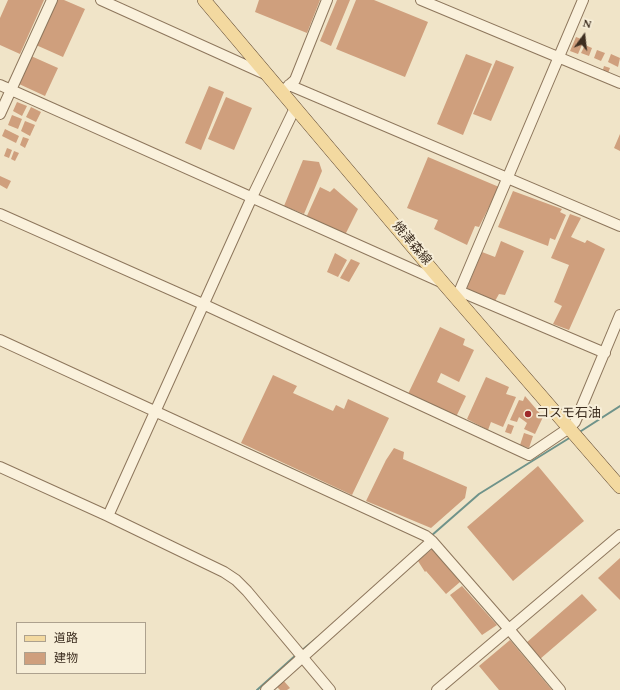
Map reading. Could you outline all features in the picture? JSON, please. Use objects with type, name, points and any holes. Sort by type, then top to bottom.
[{"type":"main road","name":"焼津森線","points":[[204,0],[267,74],[289,86],[295,108],[444,284],[458,294],[620,487]]},
{"type":"street","points":[[0,114],[52,0]]},
{"type":"street","points":[[101,0],[267,74]]},
{"type":"street","points":[[327,0],[289,86],[620,226]]},
{"type":"street","points":[[420,0],[620,83]]},
{"type":"street","points":[[583,0],[458,294],[605,353]]},
{"type":"street","points":[[0,85],[444,284]]},
{"type":"street","points":[[108,516],[252,197],[295,108]]},
{"type":"street","points":[[0,214],[205,304],[529,455],[569,428],[580,413],[620,315]]},
{"type":"street","points":[[0,340],[429,538],[560,690]]},
{"type":"street","points":[[0,467],[212,565],[236,580],[247,590],[299,653],[325,688]]},
{"type":"street","points":[[437,690],[508,628],[620,535]]},
{"type":"street","points":[[266,690],[299,653],[429,538]]},
{"type":"building","points":[[8,0],[44,0],[20,54],[0,45],[0,18]]},
{"type":"building","points":[[56,0],[64,0],[85,9],[63,57],[36,45]]},
{"type":"building","points":[[259,0],[320,0],[307,33],[255,12]]},
{"type":"building","points":[[337,0],[350,0],[331,46],[320,41]]},
{"type":"building","points":[[356,0],[374,0],[428,22],[405,77],[336,49]]},
{"type":"building","points":[[576,37],[584,40],[578,54],[570,51]]},
{"type":"building","points":[[585,45],[592,48],[589,56],[581,53]]},
{"type":"building","points":[[597,50],[605,53],[601,61],[594,58]]},
{"type":"building","points":[[466,54],[492,64],[463,135],[437,124]]},
{"type":"building","points":[[611,54],[620,58],[618,67],[608,62]]},
{"type":"building","points":[[31,56],[58,68],[45,96],[19,84]]},
{"type":"building","points":[[496,60],[514,67],[491,121],[473,114]]},
{"type":"building","points":[[604,66],[610,68],[607,76],[602,73]]},
{"type":"building","points":[[209,86],[224,92],[201,150],[185,143]]},
{"type":"building","points":[[226,97],[252,108],[234,150],[208,139]]},
{"type":"building","points":[[17,102],[27,106],[22,116],[13,111]]},
{"type":"building","points":[[31,107],[41,112],[36,122],[26,117]]},
{"type":"building","points":[[12,115],[22,119],[18,129],[8,125]]},
{"type":"building","points":[[25,121],[35,125],[30,136],[21,131]]},
{"type":"building","points":[[5,129],[19,136],[16,143],[2,136]]},
{"type":"building","points":[[620,134],[620,151],[614,148]]},
{"type":"building","points":[[23,137],[29,139],[25,148],[20,145]]},
{"type":"building","points":[[7,148],[12,150],[9,158],[4,156]]},
{"type":"building","points":[[14,151],[19,153],[15,161],[11,159]]},
{"type":"building","points":[[428,157],[499,187],[479,227],[475,226],[467,245],[434,229],[438,220],[407,208]]},
{"type":"building","points":[[303,160],[319,162],[322,171],[304,214],[284,206]]},
{"type":"building","points":[[0,176],[11,181],[7,189],[0,185]]},
{"type":"building","points":[[320,187],[330,192],[334,188],[358,209],[345,235],[306,218]]},
{"type":"building","points":[[513,191],[562,209],[560,212],[566,215],[555,240],[550,238],[548,246],[498,227]]},
{"type":"building","points":[[570,214],[581,218],[571,237],[585,243],[587,240],[605,249],[569,330],[553,324],[562,306],[554,302],[569,265],[551,258]]},
{"type":"building","points":[[501,241],[524,251],[505,295],[499,294],[495,301],[466,290],[482,252],[495,257]]},
{"type":"building","points":[[335,253],[347,260],[338,277],[327,272]]},
{"type":"building","points":[[351,259],[360,263],[349,282],[340,278]]},
{"type":"building","points":[[440,327],[465,339],[463,345],[474,350],[459,382],[441,373],[437,382],[466,396],[456,417],[408,394]]},
{"type":"building","points":[[273,375],[297,386],[293,393],[333,411],[336,405],[344,409],[348,399],[389,418],[352,495],[241,443]]},
{"type":"building","points":[[486,377],[509,387],[506,394],[516,397],[503,427],[491,422],[488,430],[467,419]]},
{"type":"building","points":[[525,396],[543,417],[535,434],[524,429],[527,423],[519,417],[517,422],[510,420],[519,400],[523,401]]},
{"type":"building","points":[[508,424],[514,426],[511,434],[505,432]]},
{"type":"building","points":[[524,433],[533,436],[529,448],[520,445]]},
{"type":"building","points":[[394,448],[404,452],[403,459],[467,487],[465,498],[431,528],[366,501],[386,460]]},
{"type":"building","points":[[538,466],[584,521],[513,581],[467,527]]},
{"type":"building","points":[[432,549],[460,582],[446,594],[426,571],[425,572],[418,561]]},
{"type":"building","points":[[620,558],[620,600],[598,578]]},
{"type":"building","points":[[462,586],[497,625],[482,635],[450,595]]},
{"type":"building","points":[[582,594],[597,610],[540,659],[526,643]]},
{"type":"building","points":[[510,640],[552,690],[499,690],[479,666]]},
{"type":"building","points":[[283,680],[290,688],[287,690],[280,690],[276,686]]},
{"type":"waterway","points":[[578,433],[620,406]]},
{"type":"waterway","points":[[431,536],[479,494],[571,437]]},
{"type":"waterway","points":[[301,651],[318,637]]},
{"type":"waterway","points":[[257,690],[296,655]]},
{"type":"place","name":"コスモ石油","points":[[528,414]]}]
